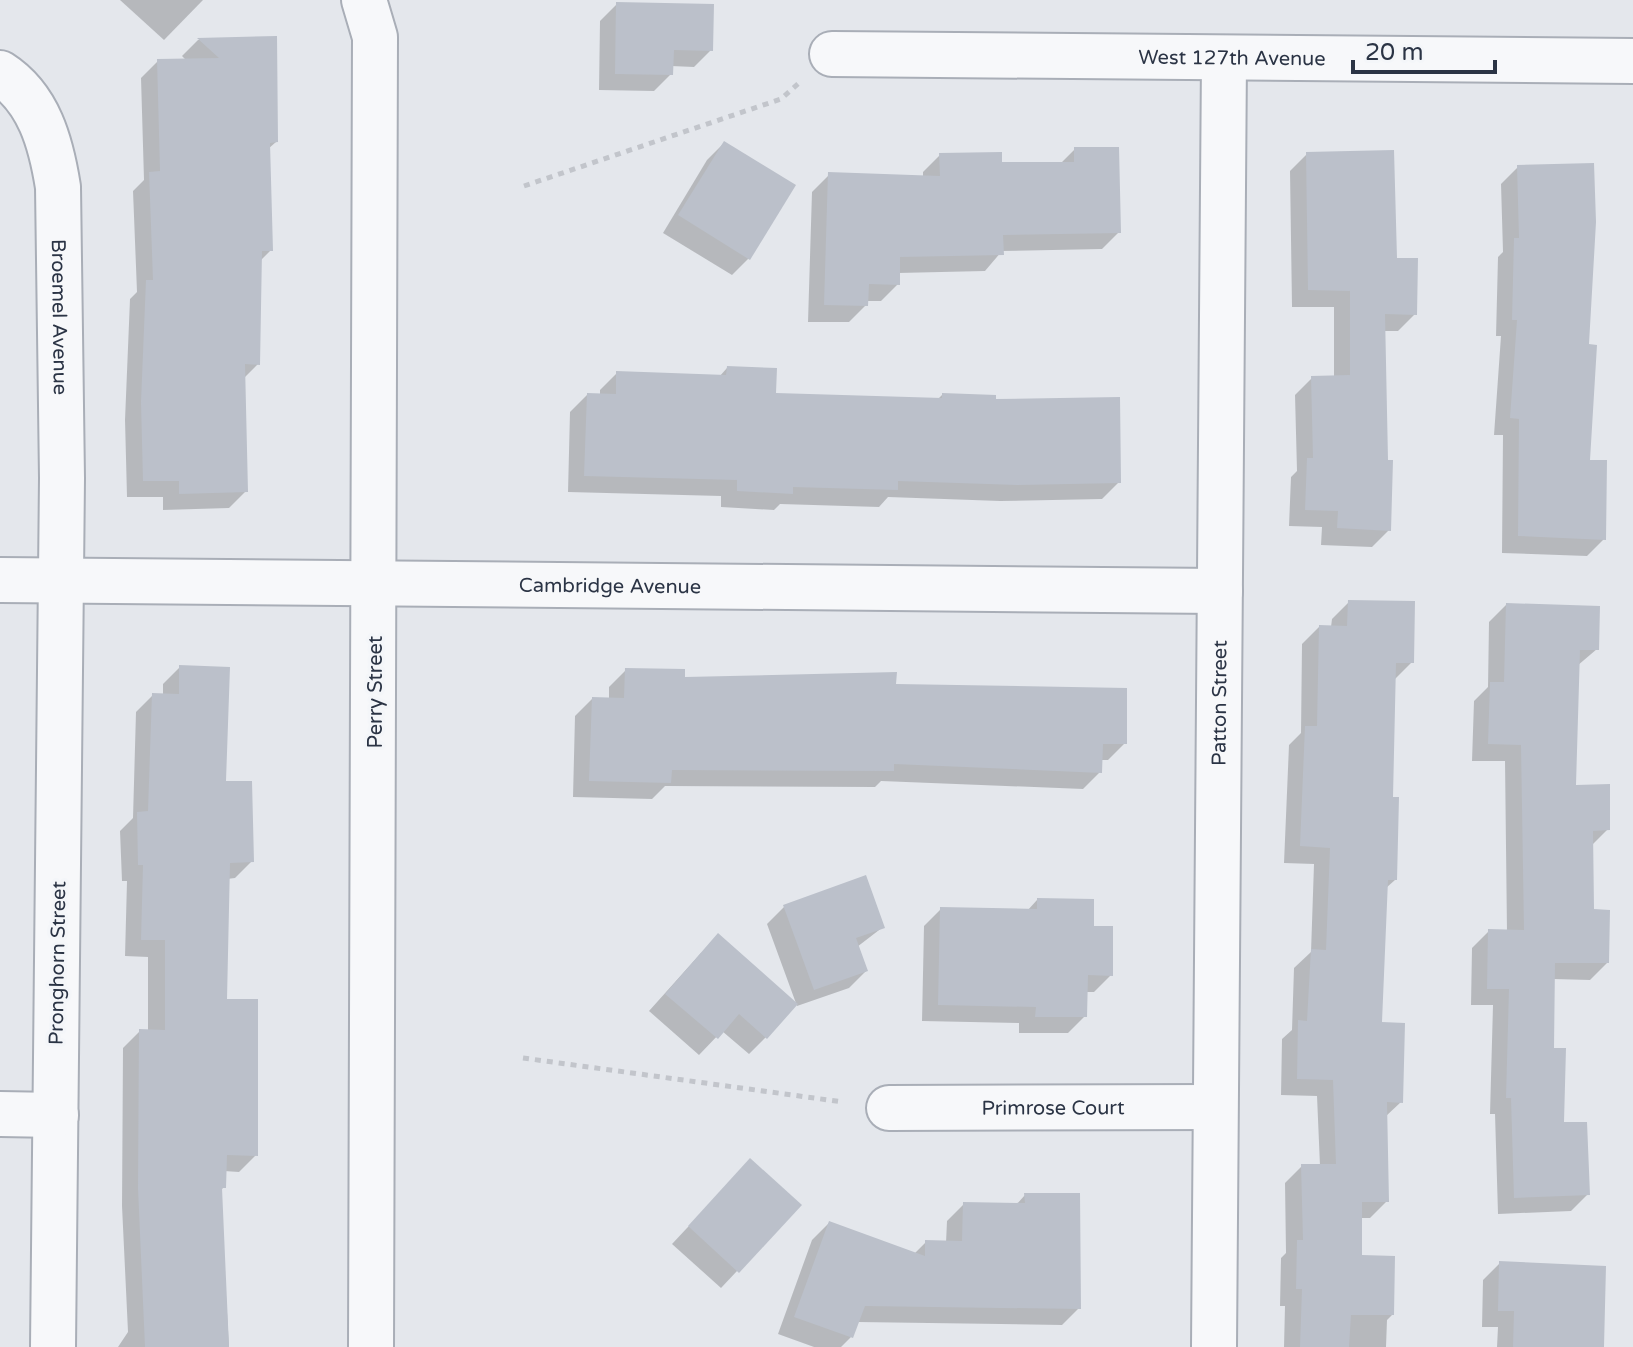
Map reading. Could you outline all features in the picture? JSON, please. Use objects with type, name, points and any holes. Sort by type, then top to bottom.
[{"type":"street","name":"Perry Street","points":[[371,1347],[376,12]]},
{"type":"street","name":"West 127th Avenue","points":[[832,54],[1633,61]]},
{"type":"street","name":"Patton Street","points":[[1214,1347],[1224,59]]},
{"type":"street","name":"Broemel Avenue","points":[[0,73],[22,90],[39,117],[53,150],[58,187],[60,580]]},
{"type":"street","name":"Cambridge Avenue","points":[[0,580],[1220,591]]},
{"type":"street","name":"Pronghorn Street","points":[[53,1347],[60,580]]},
{"type":"street","name":"Primrose Court","points":[[889,1108],[1215,1107]]},
{"type":"street","points":[[0,1114],[56,1115]]},
{"type":"path","points":[[524,186],[781,99],[832,54]]},
{"type":"path","points":[[523,1058],[889,1108]]},
{"type":"building","points":[[616,2],[714,4],[713,51],[674,50],[673,75],[615,74]]},
{"type":"building","points":[[277,36],[278,142],[270,143],[273,251],[262,251],[260,365],[245,364],[248,492],[179,494],[179,481],[143,481],[141,402],[146,280],[153,280],[149,172],[160,171],[157,59],[219,58],[197,38]]},
{"type":"building","points":[[724,141],[796,185],[750,260],[678,215]]},
{"type":"building","points":[[1074,147],[1119,147],[1121,233],[1003,235],[1004,255],[900,257],[900,285],[869,284],[868,306],[824,305],[828,172],[940,176],[939,153],[1002,152],[1002,162],[1074,162]]},
{"type":"building","points":[[1394,150],[1397,258],[1418,258],[1417,315],[1385,314],[1388,460],[1393,460],[1391,531],[1337,528],[1338,511],[1305,510],[1307,458],[1313,458],[1311,376],[1350,375],[1350,291],[1308,290],[1306,152]]},
{"type":"building","points":[[1594,163],[1596,222],[1589,344],[1597,345],[1590,460],[1607,460],[1606,540],[1518,536],[1519,419],[1510,418],[1517,320],[1512,320],[1514,238],[1519,238],[1517,165]]},
{"type":"building","points":[[727,366],[777,368],[776,393],[942,398],[942,393],[996,395],[996,399],[1120,397],[1121,483],[1018,485],[898,481],[898,490],[793,487],[793,494],[737,491],[737,480],[584,476],[587,393],[616,394],[616,371],[726,375]]},
{"type":"building","points":[[1348,600],[1415,601],[1414,663],[1396,663],[1393,797],[1399,797],[1397,880],[1388,880],[1382,1022],[1405,1023],[1403,1103],[1387,1102],[1389,1202],[1362,1202],[1362,1255],[1395,1256],[1394,1315],[1351,1315],[1349,1347],[1300,1347],[1302,1289],[1296,1289],[1297,1240],[1303,1240],[1301,1164],[1336,1164],[1333,1080],[1297,1079],[1298,1020],[1307,1021],[1311,949],[1326,950],[1330,848],[1300,846],[1305,726],[1317,726],[1319,625],[1347,626]]},
{"type":"building","points":[[1506,603],[1600,606],[1599,650],[1580,650],[1576,785],[1610,784],[1610,830],[1593,831],[1594,909],[1610,910],[1609,963],[1555,963],[1554,1048],[1566,1048],[1564,1122],[1587,1122],[1590,1195],[1514,1198],[1511,1098],[1506,1098],[1509,989],[1487,989],[1488,929],[1524,930],[1521,745],[1488,744],[1490,682],[1504,682]]},
{"type":"building","points":[[179,665],[230,667],[226,781],[252,781],[254,862],[230,863],[227,999],[258,999],[258,1156],[227,1155],[226,1188],[222,1188],[229,1347],[145,1347],[138,1188],[139,1029],[165,1030],[165,940],[141,940],[143,865],[138,865],[137,812],[148,811],[152,693],[179,694]]},
{"type":"building","points":[[625,668],[685,669],[685,677],[897,672],[896,684],[1127,688],[1127,744],[1103,744],[1102,773],[894,764],[894,771],[672,770],[671,783],[589,781],[592,697],[624,698]]},
{"type":"building","points":[[866,875],[885,928],[856,938],[868,971],[814,990],[783,905]]},
{"type":"building","points":[[1037,898],[1094,899],[1094,926],[1113,926],[1113,976],[1088,975],[1087,1017],[1035,1017],[1036,1007],[938,1005],[940,907],[1037,909]]},
{"type":"building","points":[[718,933],[798,1004],[767,1039],[739,1014],[718,1039],[665,994]]},
{"type":"building","points":[[750,1158],[802,1205],[739,1273],[688,1226]]},
{"type":"building","points":[[1024,1193],[1080,1193],[1081,1309],[865,1306],[853,1338],[794,1317],[829,1221],[925,1256],[925,1240],[962,1241],[963,1202],[1025,1203]]},
{"type":"building","points":[[1499,1261],[1606,1266],[1604,1347],[1513,1347],[1514,1311],[1498,1311]]}]
